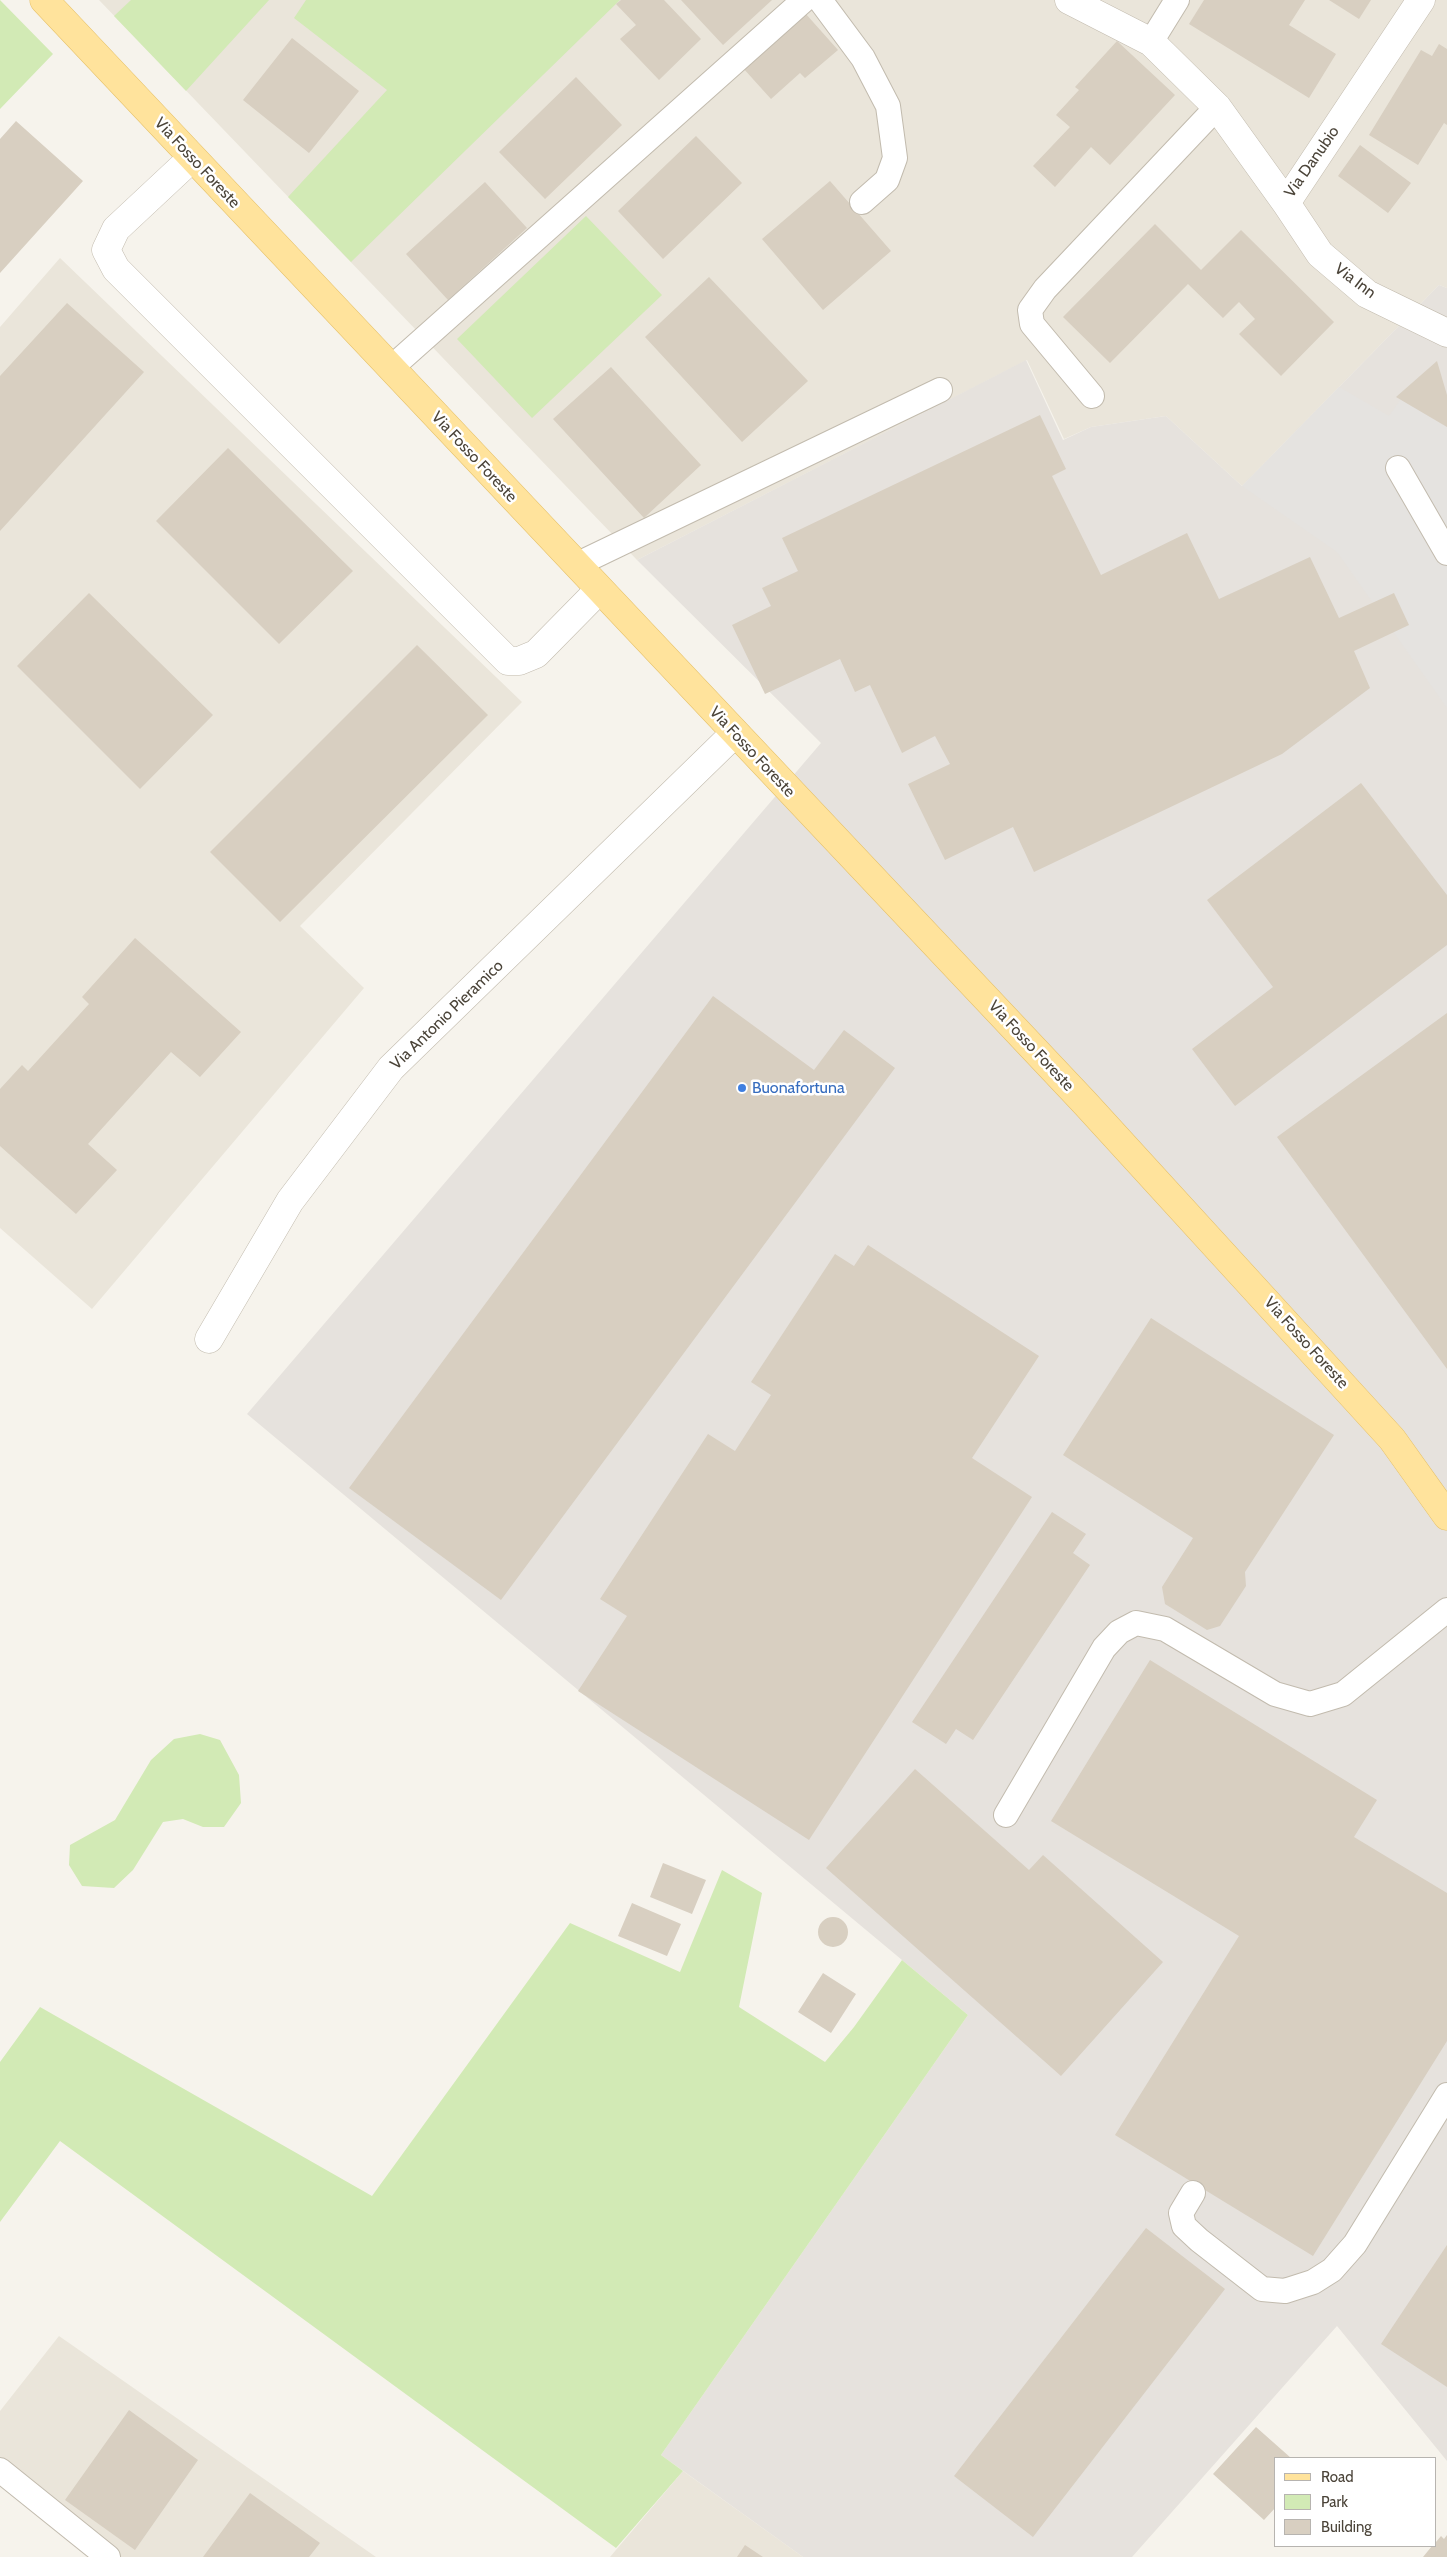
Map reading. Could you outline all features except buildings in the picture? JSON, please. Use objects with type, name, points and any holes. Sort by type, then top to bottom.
[{"type":"main road","name":"Via Fosso Foreste","points":[[44,0],[1084,1102],[1332,1371],[1392,1439],[1447,1516]]},
{"type":"street","name":"Via Danubio","points":[[1069,0],[1151,42],[1216,107],[1286,203],[1421,0]]},
{"type":"street","points":[[192,158],[116,229],[106,250],[116,269],[508,661],[519,661],[536,654],[599,590]]},
{"type":"street","name":"Via Inn","points":[[1286,203],[1320,254],[1367,294],[1447,333]]},
{"type":"street","name":"Via Antonio Pieramico","points":[[209,1338],[290,1201],[391,1068],[734,733]]},
{"type":"lane","points":[[391,368],[804,0]]},
{"type":"lane","points":[[820,0],[863,58],[888,106],[895,158],[887,180],[862,202]]},
{"type":"lane","points":[[1151,42],[1177,0]]},
{"type":"lane","points":[[1092,396],[1032,324],[1030,310],[1045,289],[1216,107]]},
{"type":"lane","points":[[576,565],[940,390]]},
{"type":"lane","points":[[1398,468],[1447,553]]},
{"type":"lane","points":[[1006,1815],[1104,1648],[1119,1632],[1136,1623],[1165,1629],[1275,1694],[1310,1704],[1343,1694],[1447,1610]]},
{"type":"lane","points":[[1193,2193],[1181,2213],[1184,2226],[1262,2289],[1285,2291],[1313,2282],[1332,2270],[1354,2244],[1447,2095]]},
{"type":"lane","points":[[0,2470],[108,2557]]},
{"type":"shaded area","points":[[99,0],[1447,0],[1447,288],[1439,285],[1242,486],[1166,416],[1091,427],[1064,439],[1027,360],[637,560]]},
{"type":"shaded area","points":[[60,258],[522,702],[300,926],[364,988],[92,1309],[0,1228],[0,327]]},
{"type":"shaded area","points":[[1439,285],[1447,288],[1447,2461],[1337,2326],[1132,2557],[803,2557],[661,2455],[968,2015],[247,1414],[821,743],[637,560],[1026,360],[1063,440],[1091,427],[1166,416],[1242,486]]},
{"type":"shaded area","points":[[1339,387],[1389,416],[1401,399],[1447,427],[1447,708],[1337,552],[1242,486]]},
{"type":"shaded area","points":[[59,2336],[376,2557],[98,2557],[0,2480],[0,2411]]},
{"type":"shaded area","points":[[683,2471],[803,2557],[610,2557]]},
{"type":"green space","points":[[0,0],[53,54],[0,109]]},
{"type":"green space","points":[[131,0],[269,0],[186,91],[114,16]]},
{"type":"green space","points":[[306,0],[620,0],[351,262],[288,197],[387,90],[294,18]]},
{"type":"green space","points":[[586,216],[662,295],[532,418],[457,339]]},
{"type":"green space","points":[[200,1734],[220,1740],[239,1775],[241,1803],[224,1827],[203,1827],[183,1819],[163,1822],[133,1870],[114,1888],[82,1886],[69,1865],[70,1845],[115,1820],[151,1760],[174,1739]]},
{"type":"green space","points":[[722,1870],[762,1893],[739,2007],[825,2062],[854,2027],[902,1960],[968,2015],[661,2455],[683,2471],[616,2548],[60,2141],[0,2222],[0,2062],[40,2007],[372,2196],[570,1923],[680,1972]]},
{"type":"place","name":"Buonafortuna","points":[[742,1088]]}]
